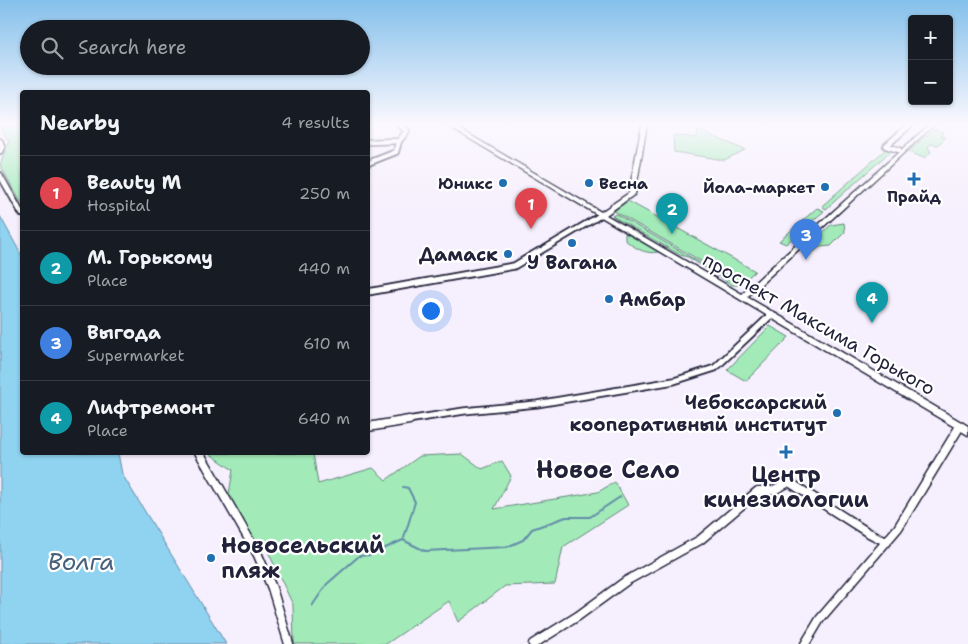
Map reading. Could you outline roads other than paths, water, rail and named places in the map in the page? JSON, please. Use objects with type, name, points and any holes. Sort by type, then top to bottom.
[{"type":"main road","name":"проспект Максима Горького","points":[[500,154],[964,427]]},
{"type":"main road","points":[[602,214],[632,194],[639,154]]},
{"type":"main road","points":[[741,295],[897,154]]},
{"type":"main road","name":"проспект Максима Горького","points":[[741,295],[770,315],[925,404]]},
{"type":"street","points":[[370,162],[391,154]]},
{"type":"street","points":[[0,175],[20,210]]},
{"type":"street","points":[[370,292],[514,266],[602,214]]},
{"type":"street","points":[[370,427],[464,411],[537,404],[674,381],[715,368],[770,315]]},
{"type":"street","points":[[804,644],[820,619],[845,588],[898,528],[964,427]]},
{"type":"street","points":[[201,455],[248,535],[265,568],[289,644]]},
{"type":"street","points":[[533,644],[578,616],[626,580],[700,540],[758,490],[774,490],[789,482],[792,483],[867,532],[886,542]]},
{"type":"water","name":"Волга","points":[[0,216],[20,252],[20,455],[118,455],[122,474],[226,644],[0,644]]},
{"type":"waterway","points":[[403,487],[408,488],[415,502],[404,538]]},
{"type":"waterway","points":[[312,606],[327,584],[359,556],[370,555],[403,540],[425,551],[507,547],[523,540],[532,529],[566,517],[590,517],[620,497]]},
{"type":"place","name":"Прайд","points":[[914,179]]},
{"type":"place","name":"Юникс","points":[[503,183]]},
{"type":"place","name":"Весна","points":[[589,183]]},
{"type":"place","name":"Йола-маркет","points":[[825,187]]},
{"type":"place","name":"Beauty M","points":[[531,229]]},
{"type":"place","name":"М. Горькому","points":[[672,234]]},
{"type":"place","name":"У Вагана","points":[[572,243]]},
{"type":"place","name":"Дамаск","points":[[508,254]]},
{"type":"place","name":"Выгода","points":[[806,260]]},
{"type":"place","name":"Амбар","points":[[609,299]]},
{"type":"place","name":"Лифтремонт","points":[[872,323]]},
{"type":"place","name":"Чебоксарский кооперативный институт","points":[[837,413]]},
{"type":"place","name":"Центр кинезиологии","points":[[786,452]]},
{"type":"place","name":"Новосельский пляж","points":[[211,558]]},
{"type":"district","name":"Новое Село","points":[[608,470]]}]
